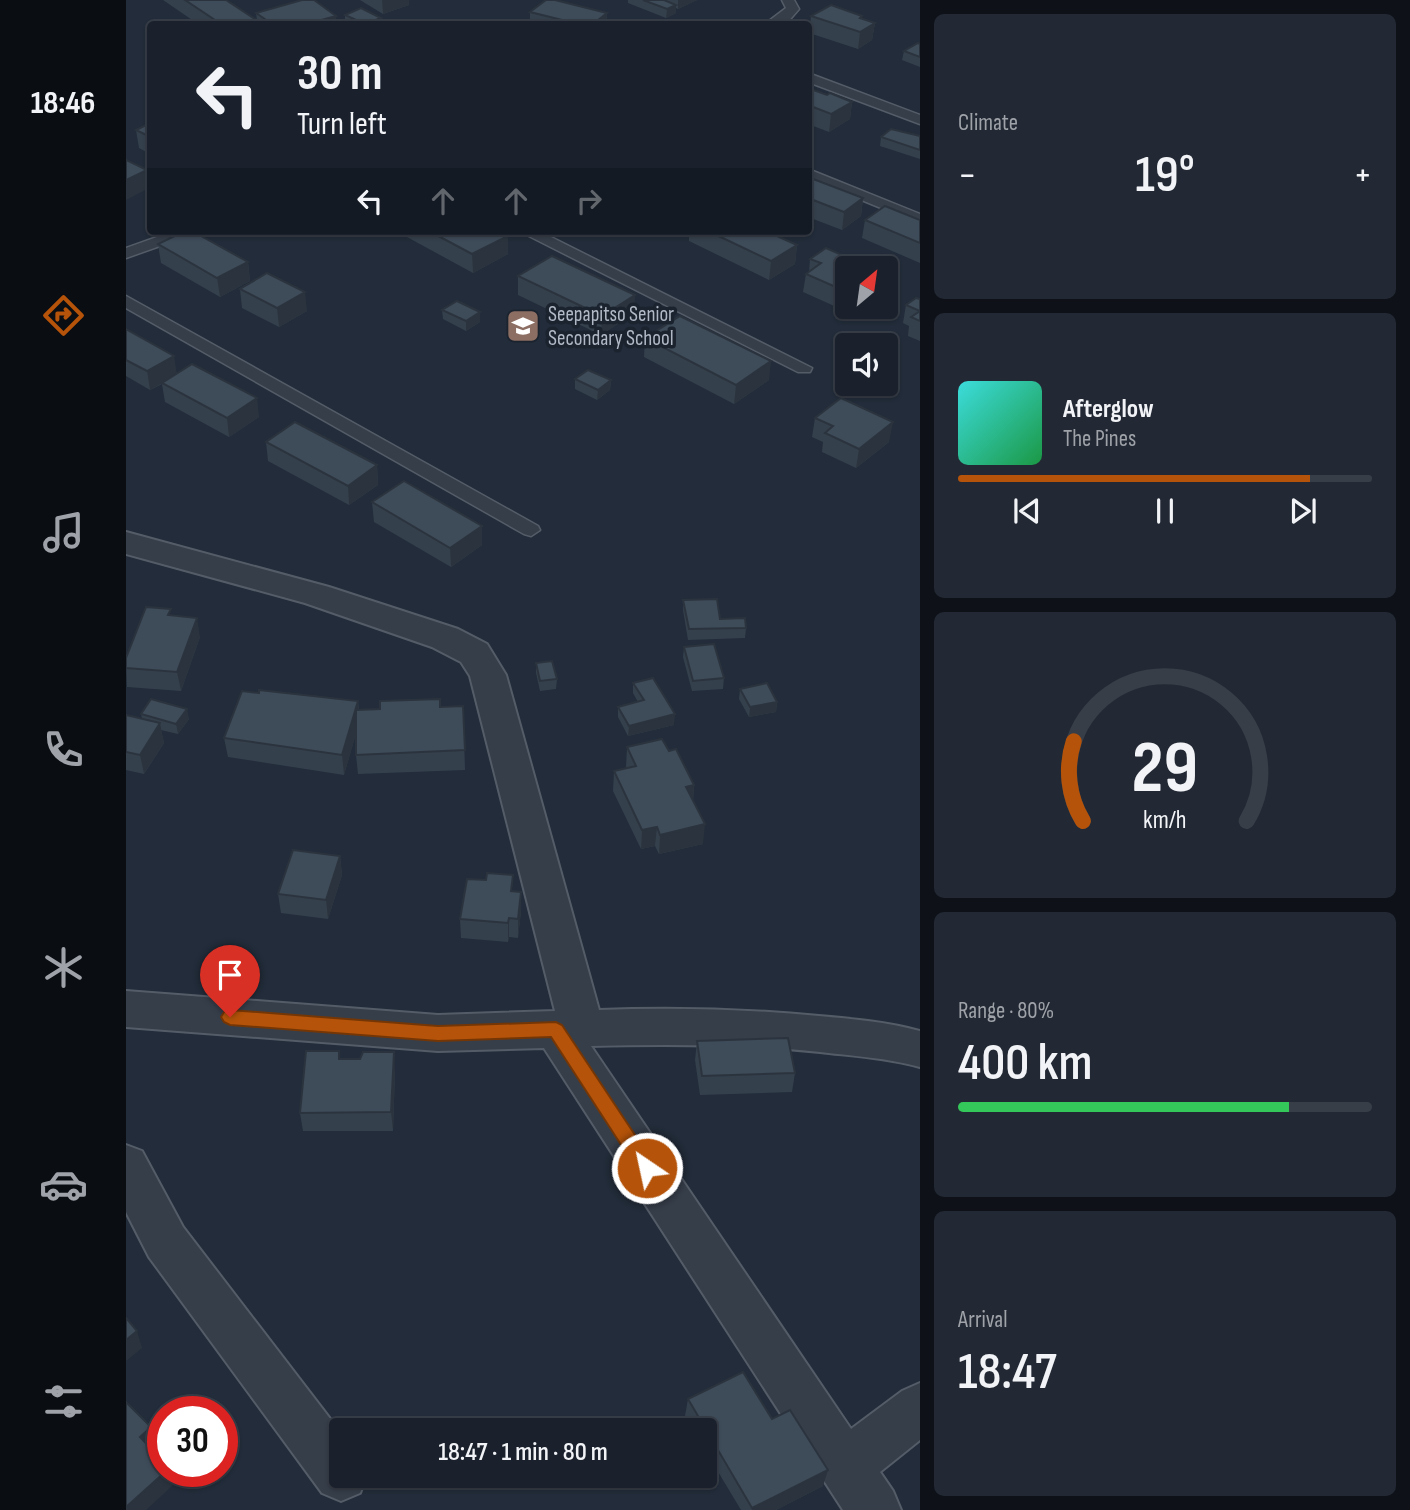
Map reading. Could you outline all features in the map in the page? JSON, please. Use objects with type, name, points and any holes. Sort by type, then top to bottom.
[{"type":"street","points":[[126,543],[317,595],[445,638],[474,653],[488,675],[569,1029],[874,1510]]},
{"type":"street","points":[[126,1009],[438,1033],[685,1025],[770,1029],[890,1041],[920,1049]]},
{"type":"street","points":[[126,1165],[166,1242],[329,1457]]},
{"type":"street","points":[[845,1466],[920,1408]]},
{"type":"lane","points":[[780,21],[793,9],[788,0]]},
{"type":"lane","points":[[812,79],[920,120]]},
{"type":"lane","points":[[812,175],[920,219]]},
{"type":"lane","points":[[126,253],[178,235]]},
{"type":"lane","points":[[535,235],[804,368]]},
{"type":"lane","points":[[126,301],[531,530]]},
{"type":"building","points":[[185,0],[226,0],[258,21],[216,21]]},
{"type":"building","points":[[302,0],[314,0],[336,16],[318,21],[268,21],[256,13]]},
{"type":"building","points":[[546,0],[555,0],[607,13],[597,21],[566,21],[530,12]]},
{"type":"building","points":[[643,0],[664,0],[676,5],[667,9]]},
{"type":"building","points":[[831,5],[875,23],[860,32],[811,16]]},
{"type":"building","points":[[361,8],[381,18],[358,21],[345,15]]},
{"type":"building","points":[[918,43],[920,57],[904,51]]},
{"type":"building","points":[[812,89],[852,102],[831,114],[812,107]]},
{"type":"building","points":[[147,124],[147,136],[136,130]]},
{"type":"building","points":[[891,129],[920,136],[920,150],[881,137]]},
{"type":"building","points":[[126,160],[147,170],[126,180]]},
{"type":"building","points":[[812,179],[863,198],[844,212],[812,200]]},
{"type":"building","points":[[885,206],[920,220],[920,243],[865,220]]},
{"type":"building","points":[[177,235],[199,235],[248,262],[217,278],[158,244]]},
{"type":"building","points":[[436,235],[508,236],[472,254]]},
{"type":"building","points":[[716,235],[775,235],[797,245],[771,261]]},
{"type":"building","points":[[826,248],[844,256],[835,256],[835,287],[806,274],[821,263],[810,259]]},
{"type":"building","points":[[552,256],[635,295],[602,316],[518,276]]},
{"type":"building","points":[[267,273],[305,292],[277,308],[240,289]]},
{"type":"building","points":[[916,298],[920,299],[920,311],[906,305]]},
{"type":"building","points":[[457,301],[480,312],[466,321],[442,310]]},
{"type":"building","points":[[920,311],[920,321],[911,317]]},
{"type":"building","points":[[680,316],[771,361],[736,385],[645,338]]},
{"type":"building","points":[[126,329],[174,356],[147,371],[126,360]]},
{"type":"building","points":[[192,364],[257,398],[227,418],[162,383]]},
{"type":"building","points":[[588,370],[611,380],[598,390],[575,379]]},
{"type":"building","points":[[841,398],[893,422],[859,449],[825,433],[833,426],[815,418]]},
{"type":"building","points":[[295,422],[377,465],[348,486],[266,442]]},
{"type":"building","points":[[404,481],[482,526],[450,548],[372,502]]},
{"type":"building","points":[[717,599],[720,619],[745,618],[746,628],[689,629],[683,600]]},
{"type":"building","points":[[146,607],[171,609],[168,615],[197,618],[177,672],[126,668],[126,658]]},
{"type":"building","points":[[714,644],[724,678],[693,681],[684,647]]},
{"type":"building","points":[[552,661],[557,679],[540,681],[536,663]]},
{"type":"building","points":[[653,678],[675,714],[629,726],[618,707],[644,700],[633,683]]},
{"type":"building","points":[[767,683],[777,702],[750,707],[740,689]]},
{"type":"building","points":[[259,690],[358,701],[342,755],[224,738],[242,691],[259,693]]},
{"type":"building","points":[[151,699],[187,709],[176,724],[141,714]]},
{"type":"building","points":[[440,699],[440,707],[463,706],[465,750],[356,755],[356,710],[380,709],[380,701]]},
{"type":"building","points":[[126,715],[160,723],[140,755],[126,752]]},
{"type":"building","points":[[662,739],[669,751],[676,749],[694,785],[686,787],[705,824],[660,835],[657,827],[642,830],[614,771],[636,766],[627,747]]},
{"type":"building","points":[[293,850],[340,856],[326,900],[278,894]]},
{"type":"building","points":[[487,873],[513,875],[511,891],[521,892],[518,919],[509,918],[508,923],[460,919],[467,879],[486,880]]},
{"type":"building","points":[[788,1038],[795,1073],[702,1076],[697,1041]]},
{"type":"building","points":[[306,1051],[339,1051],[339,1059],[360,1059],[363,1052],[394,1052],[391,1112],[300,1113]]},
{"type":"building","points":[[126,1318],[137,1331],[126,1340]]},
{"type":"building","points":[[743,1372],[772,1419],[790,1410],[828,1470],[752,1508],[717,1448],[717,1418],[699,1418],[688,1399]]},
{"type":"building","points":[[126,1402],[147,1423],[147,1431],[140,1437],[147,1444],[148,1487],[126,1507]]},
{"type":"place","name":"Seepapitso Senior Secondary School","points":[[523,326]]},
{"type":"route","points":[[230,1017],[438,1033],[556,1030],[647,1168]]}]
